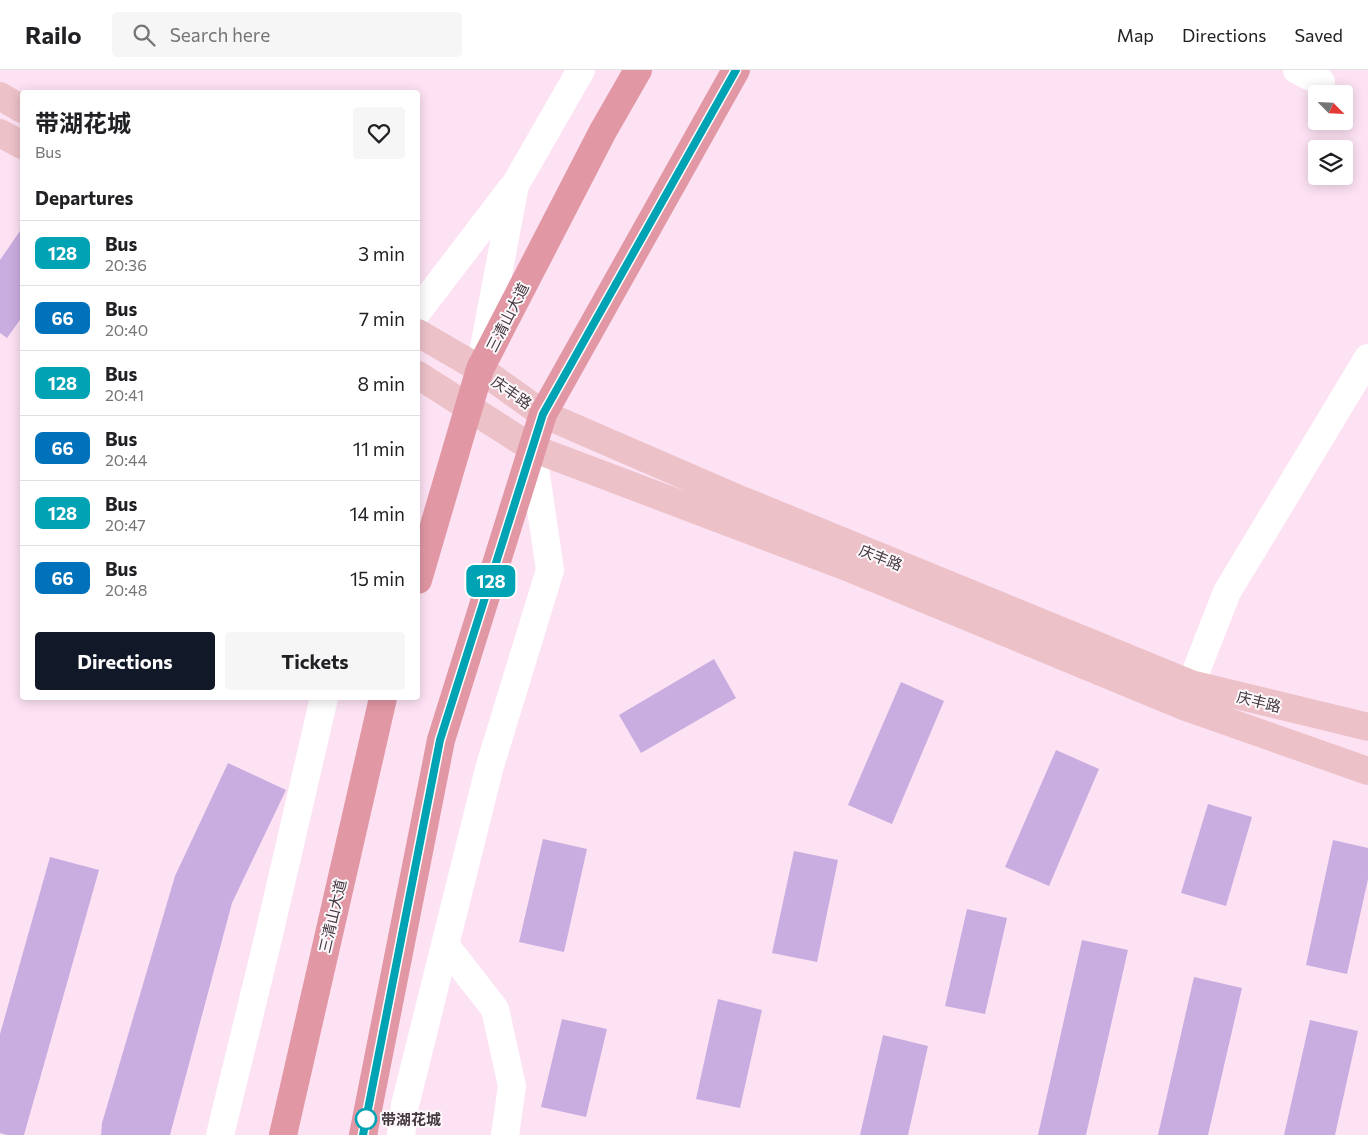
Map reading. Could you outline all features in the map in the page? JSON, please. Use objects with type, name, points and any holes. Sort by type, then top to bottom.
[{"type":"highway","name":"三清山大道","points":[[420,573],[480,369],[603,131],[638,70]]},
{"type":"highway","points":[[363,1135],[440,740],[543,414],[736,70]]},
{"type":"highway","name":"三清山大道","points":[[283,1135],[383,700]]},
{"type":"main road","points":[[0,96],[20,108]]},
{"type":"main road","points":[[0,133],[20,144]]},
{"type":"main road","name":"庆丰路","points":[[420,334],[480,369],[543,414],[739,499],[1191,684],[1368,727]]},
{"type":"main road","points":[[420,375],[532,448],[852,569],[1186,707],[1368,771]]},
{"type":"street","points":[[420,308],[515,185],[581,70]]},
{"type":"street","points":[[480,369],[515,185]]},
{"type":"street","points":[[1191,684],[1227,592],[1368,358]]},
{"type":"street","points":[[401,1135],[405,1105],[489,769],[550,570],[532,448]]},
{"type":"street","points":[[220,1135],[268,943],[324,700]]},
{"type":"street","points":[[445,945],[495,1009],[512,1086],[505,1135]]},
{"type":"building","points":[[20,231],[20,320],[7,338],[0,333],[0,260]]},
{"type":"building","points":[[714,659],[736,698],[641,753],[619,715]]},
{"type":"building","points":[[901,682],[944,701],[892,824],[848,805]]},
{"type":"building","points":[[1056,750],[1099,769],[1049,886],[1005,867]]},
{"type":"building","points":[[228,763],[286,790],[232,903],[170,1135],[101,1135],[102,1123],[175,876]]},
{"type":"building","points":[[1208,804],[1252,817],[1226,906],[1181,893]]},
{"type":"building","points":[[543,839],[587,849],[564,952],[519,942]]},
{"type":"building","points":[[1333,840],[1368,848],[1368,879],[1347,974],[1306,965]]},
{"type":"building","points":[[794,851],[838,860],[817,962],[772,953]]},
{"type":"building","points":[[50,857],[99,870],[24,1135],[7,1135],[0,1133],[0,1034]]},
{"type":"building","points":[[967,909],[1007,918],[985,1014],[945,1006]]},
{"type":"building","points":[[1082,940],[1128,950],[1086,1135],[1038,1135]]},
{"type":"building","points":[[1194,977],[1242,988],[1208,1135],[1158,1135]]},
{"type":"building","points":[[718,999],[762,1010],[740,1108],[696,1099]]},
{"type":"building","points":[[562,1019],[607,1029],[586,1117],[541,1107]]},
{"type":"building","points":[[1310,1020],[1358,1031],[1335,1135],[1284,1135]]},
{"type":"building","points":[[883,1035],[928,1046],[908,1135],[860,1135]]},
{"type":"bus line","name":"128","points":[[363,1135],[440,740],[543,414],[736,70]]},
{"type":"place","name":"带湖花城","points":[[366,1119]]}]
